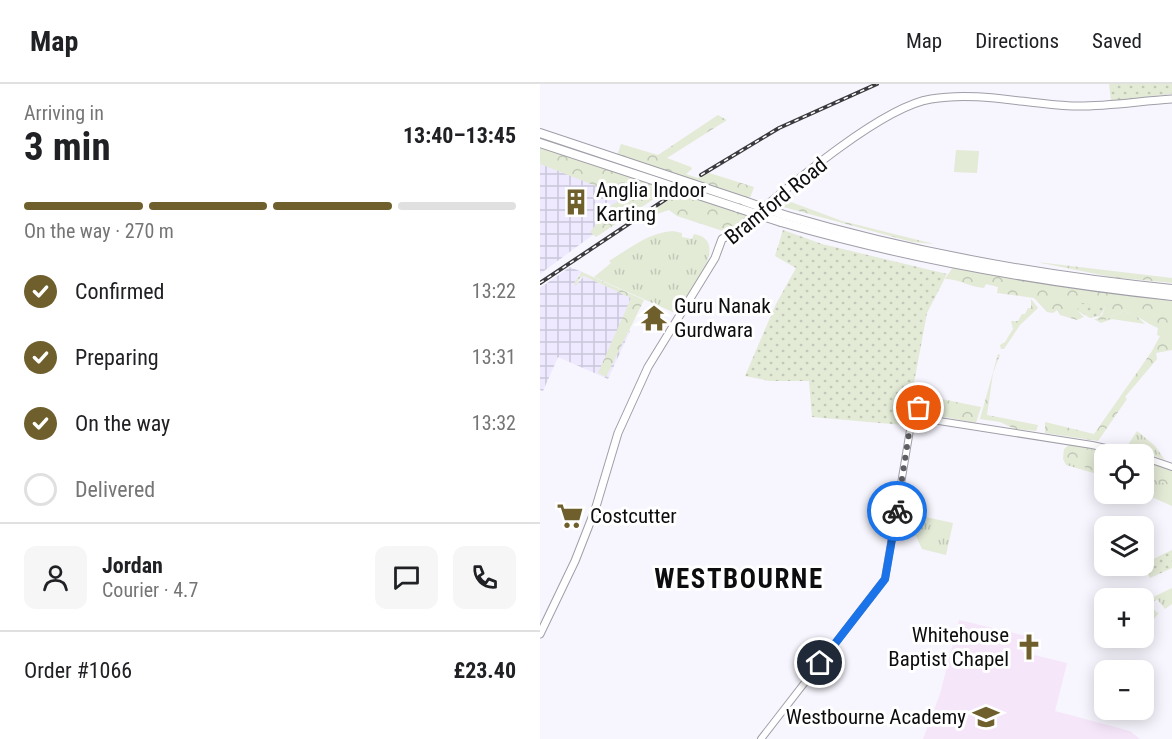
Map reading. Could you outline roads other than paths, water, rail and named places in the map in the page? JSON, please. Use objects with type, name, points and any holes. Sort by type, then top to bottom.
[{"type":"highway","points":[[540,133],[783,219],[972,269],[1095,288],[1172,296]]},
{"type":"highway","points":[[540,143],[741,205]]},
{"type":"highway","points":[[783,219],[974,260],[1099,282],[1172,289]]},
{"type":"main road","name":"Bramford Road","points":[[540,634],[575,561],[595,510],[618,433],[648,367],[715,258],[722,239],[830,156],[903,107],[930,99],[968,96],[1072,106],[1172,99]]},
{"type":"street","points":[[761,739],[885,579],[889,567],[910,430],[920,415],[945,422],[1094,445]]},
{"type":"street","points":[[1154,461],[1172,467]]},
{"type":"railway","points":[[701,175],[779,128],[877,84]]},
{"type":"railway","points":[[540,283],[666,199]]},
{"type":"place","name":"Anglia Indoor Karting","points":[[576,202]]},
{"type":"place","name":"Guru Nanak Gurdwara","points":[[654,318]]},
{"type":"place","name":"Costcutter","points":[[570,516]]},
{"type":"place","name":"Whitehouse Baptist Chapel","points":[[1029,647]]},
{"type":"place","name":"Westbourne Academy","points":[[986,717]]},
{"type":"district","name":"WESTBOURNE","points":[[739,579]]}]
